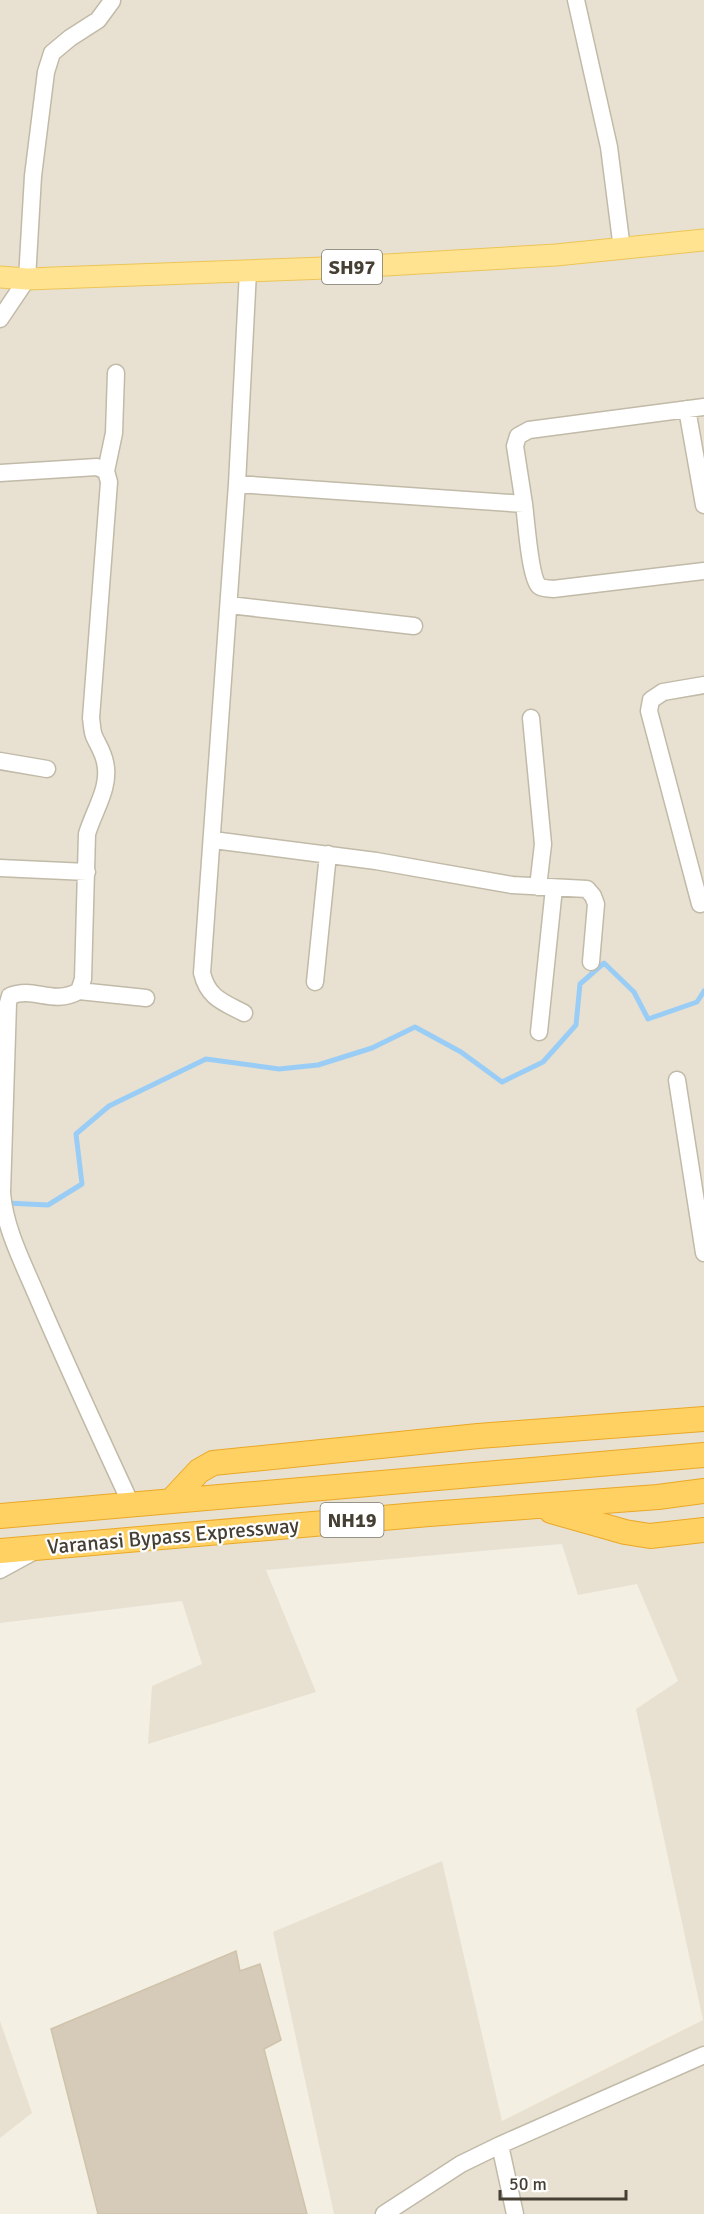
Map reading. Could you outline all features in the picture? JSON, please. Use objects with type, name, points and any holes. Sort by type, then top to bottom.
[{"type":"highway","points":[[171,1501],[199,1471],[213,1463],[478,1436],[704,1419]]},
{"type":"highway","name":"Varanasi Bypass Expressway","points":[[0,1516],[704,1455]]},
{"type":"highway","name":"Varanasi Bypass Expressway","points":[[0,1551],[658,1497],[704,1491]]},
{"type":"highway","points":[[533,1506],[625,1532],[650,1536],[704,1530]]},
{"type":"main road","name":"SH97","points":[[0,276],[27,279],[248,271],[544,256],[704,240]]},
{"type":"street","points":[[576,0],[609,147],[622,249]]},
{"type":"street","points":[[0,320],[27,279],[33,176],[46,72],[52,53],[98,20],[112,1]]},
{"type":"street","points":[[244,1013],[208,991],[202,973],[237,484],[248,271]]},
{"type":"street","points":[[79,991],[83,979],[87,834],[92,816],[105,791],[106,765],[103,752],[93,734],[91,718],[109,482],[106,471],[114,433],[116,373]]},
{"type":"street","points":[[704,407],[529,430],[518,436],[515,446],[532,566],[537,584],[542,588],[553,589],[704,571]]},
{"type":"street","points":[[687,409],[704,505]]},
{"type":"street","points":[[0,473],[97,467],[106,471]]},
{"type":"street","points":[[237,484],[524,504]]},
{"type":"street","points":[[229,605],[414,626]]},
{"type":"street","points":[[700,904],[649,711],[651,700],[663,692],[704,685]]},
{"type":"street","points":[[531,718],[546,887],[539,1032]]},
{"type":"street","points":[[0,761],[47,769]]},
{"type":"street","points":[[213,840],[376,861],[512,885],[587,889],[594,896],[596,904],[591,962]]},
{"type":"street","points":[[315,981],[328,854]]},
{"type":"street","points":[[0,868],[87,872]]},
{"type":"street","points":[[131,1504],[54,1335],[3,1211],[2,1149],[8,1003],[5,996],[28,993],[58,998],[68,997],[79,991],[146,998]]},
{"type":"street","points":[[677,1080],[704,1253]]},
{"type":"street","points":[[0,1570],[41,1547]]},
{"type":"street","points":[[384,2214],[461,2164],[704,2055]]},
{"type":"street","points":[[500,2145],[515,2214]]},
{"type":"shaded area","points":[[0,0],[704,0],[704,2214],[334,2214],[273,1932],[442,1861],[502,2121],[703,2020],[636,1709],[678,1681],[637,1584],[578,1595],[562,1544],[266,1570],[316,1692],[148,1744],[152,1686],[202,1664],[182,1601],[0,1623]]},
{"type":"shaded area","points":[[0,2021],[32,2113],[0,2138]]},
{"type":"building","points":[[236,1951],[240,1971],[260,1964],[281,2040],[264,2049],[307,2214],[98,2214],[51,2029]]},
{"type":"waterway","points":[[6,1203],[48,1205],[82,1184],[76,1134],[109,1106],[206,1059],[279,1069],[318,1065],[372,1048],[415,1027],[461,1052],[502,1082],[543,1062],[576,1025],[580,984],[604,963],[634,992],[648,1019],[697,1002],[704,991]]}]
